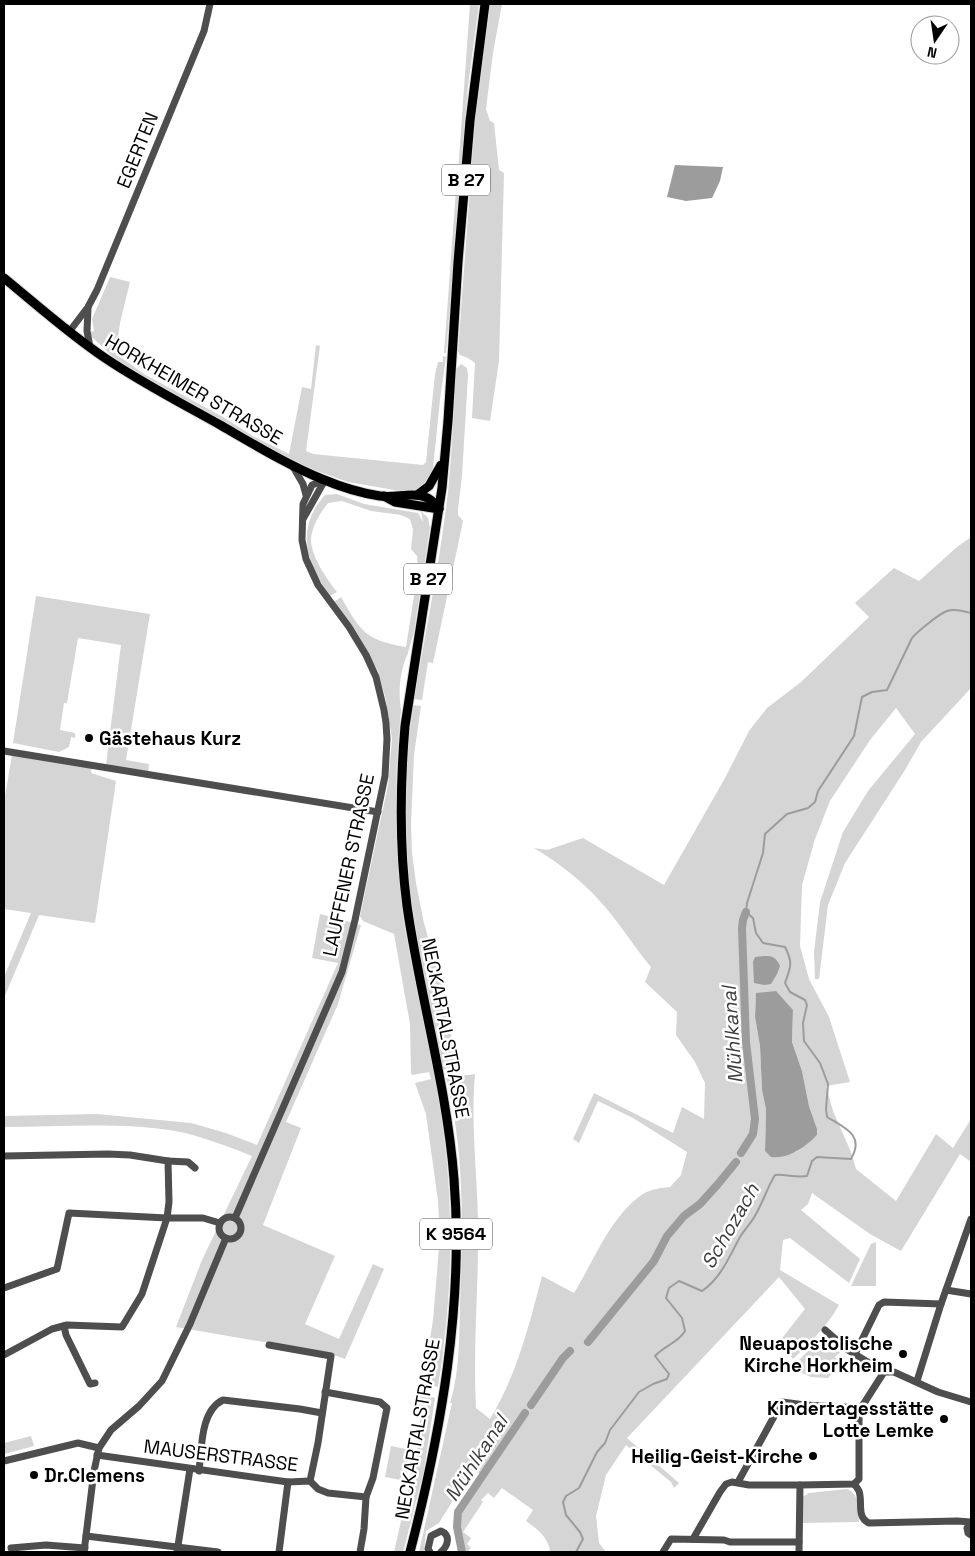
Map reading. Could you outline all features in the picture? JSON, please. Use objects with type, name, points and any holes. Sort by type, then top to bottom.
[{"type":"main road","name":"B 27","points":[[439,509],[448,421],[458,262],[470,121],[485,4]]},
{"type":"main road","name":"HORKHEIMER STRASSE","points":[[4,278],[69,332],[120,367],[292,465],[347,488],[384,496],[416,495]]},
{"type":"main road","points":[[416,495],[429,486],[444,459]]},
{"type":"main road","points":[[416,495],[431,499],[439,509]]},
{"type":"main road","name":"HORKHEIMER STRASSE","points":[[384,496],[395,502],[439,509]]},
{"type":"main road","name":"NECKARTALSTRASSE","points":[[410,1552],[435,1440],[443,1391],[454,1303],[456,1234],[454,1179],[447,1119],[414,948],[404,878],[400,804],[402,761],[410,692],[439,509]]},
{"type":"street","name":"EGERTEN","points":[[69,332],[88,307],[97,290],[204,31],[210,4]]},
{"type":"street","name":"EGERTEN","points":[[88,307],[87,331],[90,347]]},
{"type":"street","points":[[292,465],[303,484],[306,495]]},
{"type":"street","points":[[306,495],[312,485],[325,480]]},
{"type":"street","points":[[303,519],[325,480]]},
{"type":"street","name":"LAUFFENER STRASSE","points":[[98,1452],[111,1430],[139,1406],[162,1381],[182,1340],[226,1238],[234,1238],[240,1232],[240,1224],[235,1218],[342,972],[378,812],[387,757],[384,710],[376,677],[366,655],[312,576],[304,550],[303,519],[306,495]]},
{"type":"street","points":[[4,751],[378,812]]},
{"type":"street","points":[[4,1156],[130,1155],[188,1162],[195,1168]]},
{"type":"street","points":[[4,1355],[52,1329],[64,1326],[122,1328],[142,1294],[167,1218],[169,1202],[168,1160]]},
{"type":"street","points":[[4,1288],[57,1269],[69,1213],[203,1218],[220,1223]]},
{"type":"street","points":[[226,1238],[220,1232],[220,1223],[227,1217],[235,1218]]},
{"type":"street","points":[[917,1381],[941,1304],[971,1220]]},
{"type":"street","points":[[946,1290],[971,1294]]},
{"type":"street","points":[[855,1354],[879,1305],[884,1302],[941,1304]]},
{"type":"street","points":[[64,1326],[66,1335],[90,1384],[95,1383]]},
{"type":"street","points":[[825,1330],[855,1354],[884,1372],[894,1372],[938,1392],[971,1402]]},
{"type":"street","points":[[270,1345],[331,1356],[310,1481]]},
{"type":"street","points":[[693,1539],[726,1484],[738,1482],[749,1485],[854,1484],[859,1479],[859,1415],[861,1408],[884,1372]]},
{"type":"street","points":[[325,1392],[380,1402],[387,1408],[373,1478],[366,1497],[360,1552]]},
{"type":"street","points":[[200,1470],[208,1414],[215,1404],[223,1400],[322,1413]]},
{"type":"street","points":[[738,1482],[782,1402],[861,1408]]},
{"type":"street","points":[[4,1461],[78,1443],[98,1452],[84,1550],[46,1544],[11,1548]]},
{"type":"street","name":"MAUSERSTRASSE","points":[[98,1452],[190,1469],[288,1482],[310,1481],[318,1489],[328,1493],[366,1497]]},
{"type":"street","points":[[178,1550],[190,1469]]},
{"type":"street","points":[[279,1552],[288,1482]]},
{"type":"street","points":[[854,1484],[859,1492],[861,1512],[865,1521],[869,1523],[958,1521],[971,1523],[967,1528],[968,1533],[971,1535]]},
{"type":"street","points":[[799,1552],[800,1485]]},
{"type":"street","points":[[430,1552],[428,1549],[431,1536],[441,1531],[448,1537],[447,1543],[441,1552]]},
{"type":"street","points":[[86,1536],[178,1550],[218,1552]]},
{"type":"street","points":[[663,1552],[671,1539],[724,1540],[730,1542],[799,1542]]},
{"type":"shaded area","points":[[470,4],[479,4],[468,86],[461,173],[458,172]]},
{"type":"shaded area","points":[[489,4],[502,4],[493,53],[486,109],[490,121],[494,123],[499,170],[504,173],[499,361],[490,421],[472,418],[475,363],[460,355],[458,351],[478,80]]},
{"type":"shaded area","points":[[675,165],[723,167],[720,181],[712,198],[686,201],[667,197]]},
{"type":"shaded area","points":[[457,176],[461,177],[446,353],[444,353]]},
{"type":"shaded area","points":[[110,277],[130,282],[115,353],[144,374],[223,417],[253,436],[289,454],[302,387],[311,389],[316,345],[320,346],[306,451],[313,454],[423,465],[426,462],[435,374],[438,362],[443,362],[443,356],[446,357],[433,468],[424,483],[426,484],[416,491],[406,492],[348,482],[306,467],[129,368],[113,357],[92,337],[90,332],[94,331],[92,319]]},
{"type":"shaded area","points":[[461,364],[467,368],[468,375],[462,476],[458,509],[458,515],[463,521],[433,663],[428,662],[422,700],[414,699],[445,518],[451,461],[456,369]]},
{"type":"shaded area","points":[[337,494],[364,504],[418,513],[423,522],[421,511],[428,518],[430,528],[414,632],[400,682],[401,710],[398,739],[396,825],[399,883],[407,940],[437,1085],[447,1166],[450,1229],[449,1292],[438,1387],[431,1385],[420,1377],[427,1358],[433,1320],[440,1236],[438,1201],[426,1114],[415,1083],[431,1079],[429,1072],[411,1074],[410,1024],[394,934],[363,921],[360,916],[388,785],[392,739],[386,700],[378,671],[334,602],[341,597],[354,619],[373,637],[381,641],[406,647],[418,571],[417,556],[411,549],[413,530],[410,519],[401,515],[371,511],[342,501],[328,503],[317,520],[311,539],[317,560],[337,592],[330,596],[315,571],[310,558],[307,546],[307,533],[310,520],[325,495]]},
{"type":"shaded area","points":[[971,537],[971,688],[921,742],[845,863],[828,905],[819,979],[815,979],[814,952],[820,902],[843,832],[868,791],[915,734],[896,708],[870,740],[830,801],[815,839],[802,885],[800,946],[809,979],[829,1017],[850,1082],[826,1086],[833,1111],[851,1152],[856,1169],[896,1201],[936,1134],[953,1148],[971,1119],[971,1162],[960,1154],[901,1251],[870,1234],[812,1193],[808,1204],[801,1210],[860,1259],[849,1283],[790,1238],[783,1240],[780,1270],[839,1305],[818,1334],[793,1359],[779,1342],[805,1309],[779,1277],[627,1438],[679,1483],[674,1488],[671,1482],[626,1445],[606,1475],[596,1516],[599,1543],[606,1552],[548,1552],[550,1550],[549,1545],[544,1537],[526,1521],[533,1510],[502,1488],[494,1498],[488,1493],[481,1500],[483,1502],[463,1532],[471,1538],[467,1544],[471,1548],[467,1552],[457,1552],[457,1514],[462,1502],[482,1475],[472,1469],[439,1523],[426,1531],[424,1552],[419,1552],[452,1403],[450,1403],[456,1379],[458,1354],[462,1248],[460,1162],[457,1134],[446,1078],[475,1074],[474,1115],[478,1220],[476,1408],[490,1419],[515,1367],[542,1276],[574,1293],[604,1239],[622,1214],[643,1194],[670,1187],[681,1175],[687,1152],[633,1118],[598,1101],[579,1143],[573,1139],[594,1093],[673,1133],[682,1107],[704,1119],[705,1083],[695,1062],[676,1035],[677,1012],[645,982],[651,967],[598,899],[582,883],[534,848],[547,850],[583,838],[664,885],[725,778],[749,731],[767,708],[801,682],[869,617],[855,603],[894,568],[919,581]],"holes":[[[756,994],[793,1010],[792,1042],[802,1071],[817,1135],[796,1152],[765,1151],[766,1109],[762,1090],[760,1046],[755,1017]]]},
{"type":"shaded area","points":[[36,596],[150,614],[126,760],[149,764],[148,772],[106,765],[121,645],[78,638],[67,703],[64,703],[60,730],[75,733],[75,738],[71,737],[69,747],[59,752],[13,743]]},
{"type":"shaded area","points":[[413,705],[421,706],[414,755],[411,824],[416,883],[424,923],[446,1001],[453,1048],[459,1051],[462,1067],[443,1070],[416,936],[410,890],[406,837],[406,784],[409,731]]},
{"type":"shaded area","points":[[12,755],[92,766],[91,773],[116,781],[95,923],[39,915],[4,998],[4,977],[31,913],[4,909],[4,802]]},
{"type":"shaded area","points":[[320,914],[361,925],[338,1004],[286,1122],[301,1128],[263,1225],[335,1256],[305,1324],[339,1339],[373,1264],[384,1269],[345,1359],[328,1353],[176,1327],[202,1260],[252,1156],[194,1136],[154,1128],[111,1126],[4,1127],[4,1116],[97,1114],[191,1123],[226,1133],[257,1145],[338,963],[312,958]]},
{"type":"shaded area","points":[[755,957],[774,958],[780,966],[771,984],[764,985],[754,983],[753,962]]},
{"type":"shaded area","points":[[776,991],[793,1010],[792,1042],[802,1071],[817,1135],[807,1144],[790,1154],[771,1157],[765,1151],[766,1109],[762,1090],[760,1046],[755,1017],[756,993]]},
{"type":"shaded area","points":[[876,1242],[876,1286],[851,1286],[871,1244]]},
{"type":"shaded area","points":[[825,1334],[843,1350],[835,1357],[840,1364],[828,1378],[811,1377],[791,1368]]},
{"type":"shaded area","points":[[418,1392],[435,1398],[424,1470],[404,1549],[403,1552],[394,1552],[417,1450],[420,1425]]},
{"type":"shaded area","points":[[31,1436],[34,1446],[4,1454],[4,1443]]},
{"type":"shaded area","points":[[391,1446],[411,1450],[406,1481],[385,1477]]},
{"type":"shaded area","points":[[847,1489],[857,1499],[859,1522],[801,1523],[801,1498],[809,1493]]},
{"type":"waterway","name":"Schozach","points":[[576,1552],[583,1539],[580,1532],[566,1515],[563,1502],[566,1496],[579,1488],[597,1452],[605,1443],[610,1430],[639,1392],[667,1379],[669,1374],[655,1356],[679,1338],[685,1331],[682,1318],[666,1298],[669,1288],[679,1281],[702,1291],[709,1286],[724,1267],[740,1237],[754,1217],[775,1175],[807,1176],[812,1161],[817,1157],[851,1159],[855,1151],[856,1144],[851,1133],[827,1117],[828,1084],[820,1063],[804,1041],[803,1023],[807,1005],[805,1000],[790,992],[785,983],[790,965],[788,952],[785,947],[763,943],[756,933],[753,918],[746,912],[747,903],[763,853],[765,834],[787,814],[808,808],[815,802],[818,791],[854,736],[862,697],[872,692],[887,690],[912,638],[947,611],[956,610],[971,613]]},
{"type":"waterway","name":"Mühlkanal","points":[[741,1153],[753,1134],[755,1119],[746,1042],[742,928],[746,912]]},
{"type":"waterway","name":"Mühlkanal","points":[[588,1342],[654,1261],[667,1236],[684,1216],[700,1204],[736,1162]]},
{"type":"waterway","name":"Mühlkanal","points":[[531,1405],[563,1358],[570,1351]]},
{"type":"waterway","name":"Mühlkanal","points":[[462,1552],[457,1527],[458,1512],[525,1413]]},
{"type":"place","name":"Gästehaus Kurz","points":[[89,738]]},
{"type":"place","name":"Neuapostolische Kirche Horkheim","points":[[903,1354]]},
{"type":"place","name":"Kindertagesstätte Lotte Lemke","points":[[944,1419]]},
{"type":"place","name":"Heilig-Geist-Kirche","points":[[813,1456]]},
{"type":"place","name":"Dr.Clemens","points":[[34,1475]]}]
